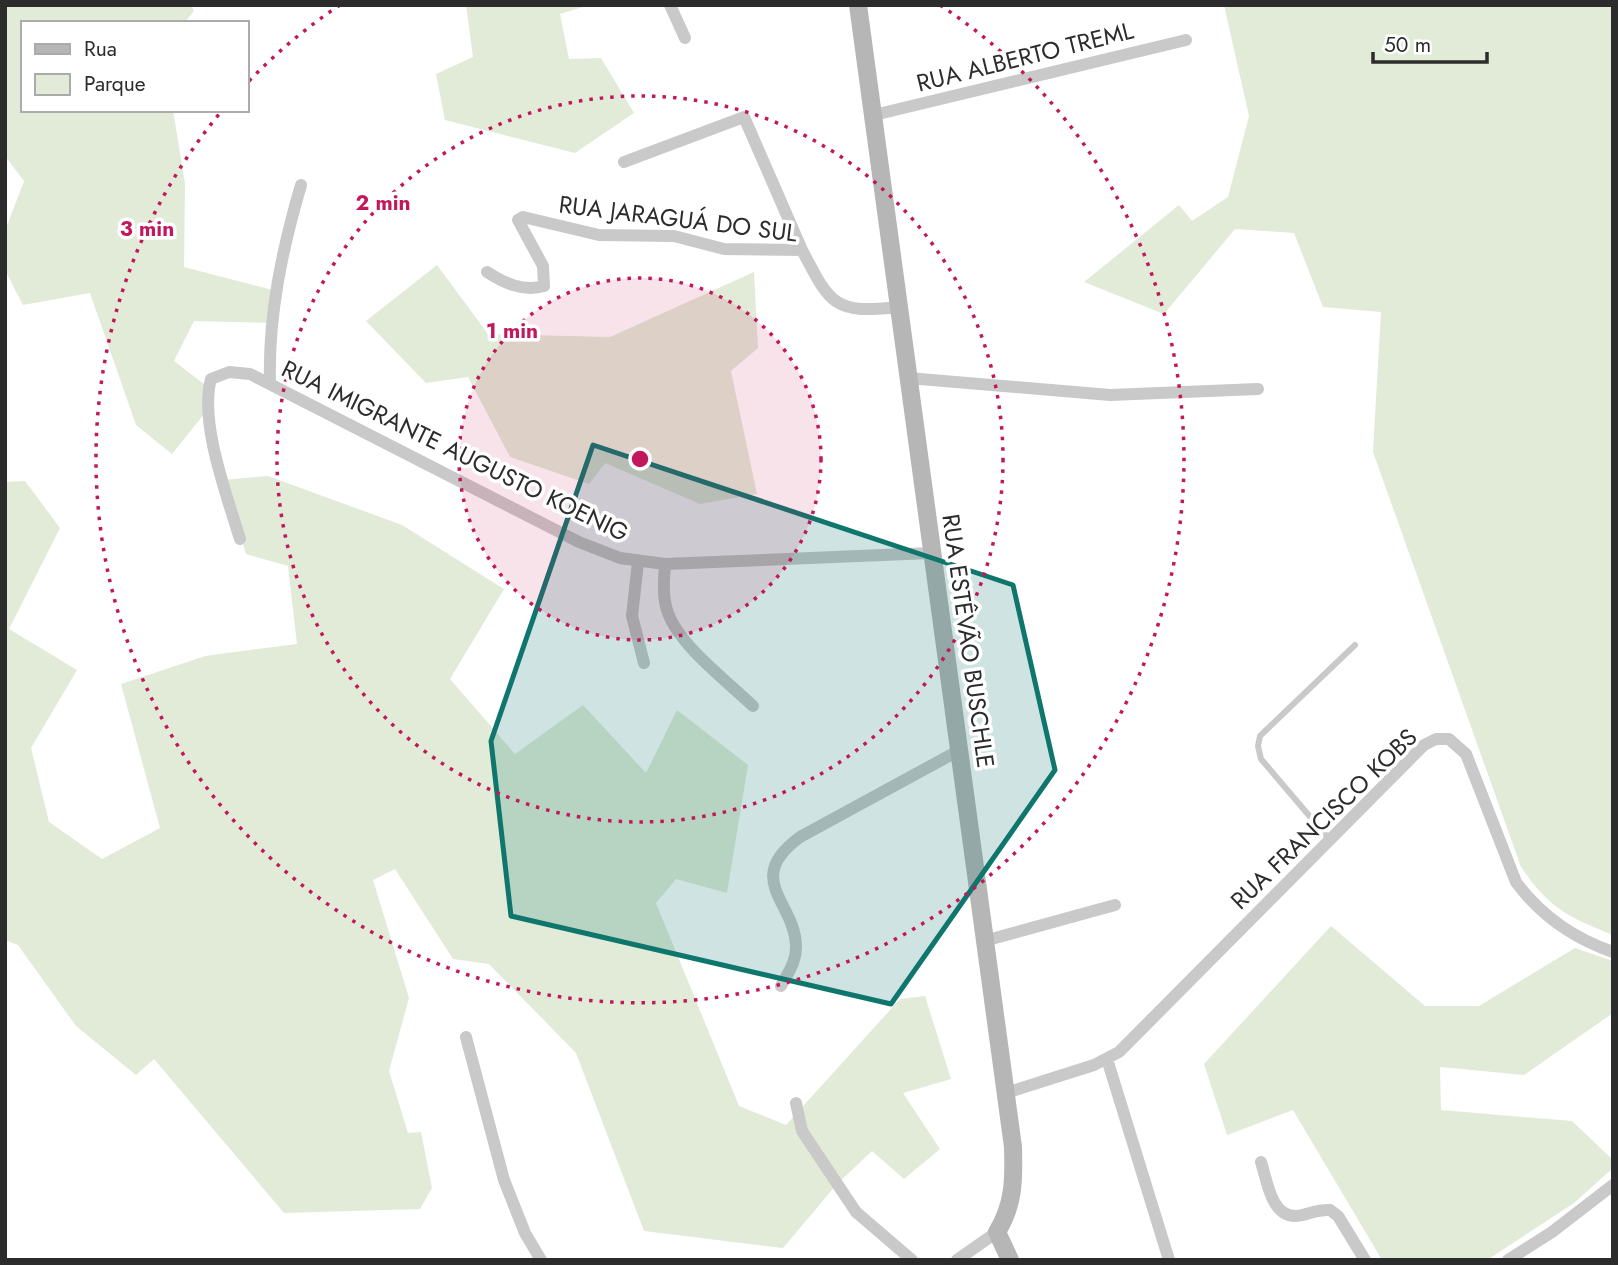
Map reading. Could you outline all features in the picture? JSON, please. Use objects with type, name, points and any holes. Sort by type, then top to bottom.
[{"type":"street","points":[[670,5],[685,38]]},
{"type":"street","name":"RUA ESTÊVÃO BUSCHLE","points":[[858,5],[1013,1147],[1013,1192],[1008,1214],[997,1232]]},
{"type":"street","name":"RUA ALBERTO TREML","points":[[874,115],[1186,40]]},
{"type":"street","points":[[624,162],[744,117],[802,250]]},
{"type":"street","points":[[270,384],[269,350],[275,302],[284,251],[302,185]]},
{"type":"street","name":"RUA JARAGUÁ DO SUL","points":[[487,272],[509,284],[533,289],[544,285],[543,266],[518,220],[520,218],[598,235],[674,236],[724,249],[802,250],[823,288],[840,306],[864,310],[899,307]]},
{"type":"street","name":"RUA IMIGRANTE AUGUSTO KOENIG","points":[[240,539],[211,423],[211,379],[229,372],[250,374],[579,541],[638,562],[665,564],[932,553]]},
{"type":"street","points":[[908,378],[1110,395],[1258,389]]},
{"type":"street","points":[[638,562],[632,616],[644,663]]},
{"type":"street","points":[[665,564],[665,600],[672,622],[688,643],[753,706]]},
{"type":"street","name":"RUA FRANCISCO KOBS","points":[[1006,1093],[1107,1059],[1131,1041],[1424,745],[1436,739],[1449,739],[1466,754],[1517,882],[1529,899],[1547,918],[1568,932],[1613,952]]},
{"type":"street","points":[[781,986],[794,963],[796,946],[774,886],[775,867],[786,850],[800,837],[958,751]]},
{"type":"street","points":[[984,941],[1115,905]]},
{"type":"street","points":[[466,1037],[507,1189],[525,1233],[541,1260]]},
{"type":"street","points":[[1107,1059],[1169,1260]]},
{"type":"street","points":[[796,1103],[802,1131],[856,1212],[912,1260]]},
{"type":"street","points":[[1261,1162],[1276,1207],[1284,1214],[1296,1216],[1330,1210],[1339,1216],[1365,1260]]},
{"type":"street","points":[[1508,1260],[1552,1232],[1613,1185]]},
{"type":"street","points":[[957,1260],[997,1232],[1010,1260]]},
{"type":"lane","points":[[1330,840],[1261,759],[1258,746],[1260,736],[1355,645]]},
{"type":"highlighted area","points":[[593,445],[1013,585],[1055,770],[891,1004],[511,916],[491,741]]},
{"type":"green space","points":[[5,5],[191,5],[194,11],[186,21],[21,21],[21,112],[173,112],[185,184],[184,267],[276,291],[271,323],[194,321],[174,361],[209,388],[209,408],[172,454],[136,425],[90,293],[23,305],[5,270],[5,231],[24,181],[5,156]]},
{"type":"green space","points":[[466,5],[589,5],[560,14],[569,59],[601,58],[634,113],[575,153],[445,120],[436,74],[473,57]]},
{"type":"green space","points":[[1224,5],[1613,5],[1613,935],[1560,910],[1541,893],[1521,867],[1373,452],[1381,312],[1323,307],[1294,233],[1235,229],[1164,314],[1084,282],[1179,205],[1192,221],[1228,197],[1249,116]]},
{"type":"green space","points":[[437,265],[488,334],[610,337],[754,272],[758,348],[731,371],[757,494],[700,504],[605,463],[589,484],[510,457],[468,377],[426,383],[366,321]]},
{"type":"green space","points":[[268,476],[402,525],[504,589],[450,679],[515,754],[583,705],[646,773],[677,710],[748,765],[727,893],[676,879],[656,903],[739,1106],[786,1125],[900,999],[925,996],[951,1079],[903,1093],[940,1149],[904,1179],[872,1151],[837,1184],[783,1248],[644,1231],[576,1053],[489,964],[453,959],[395,869],[373,880],[409,998],[389,1071],[408,1133],[421,1132],[432,1188],[420,1209],[284,1213],[154,1059],[136,1075],[76,1026],[18,945],[5,940],[5,482],[25,481],[60,528],[9,629],[77,670],[31,748],[49,822],[102,859],[160,828],[121,684],[205,656],[297,644],[288,566],[246,554],[223,480]]},
{"type":"green space","points":[[1331,926],[1425,1006],[1479,1006],[1575,948],[1613,961],[1613,1013],[1524,1075],[1440,1067],[1441,1110],[1572,1121],[1613,1160],[1613,1168],[1574,1203],[1487,1260],[1382,1260],[1293,1110],[1227,1135],[1204,1064]]}]
